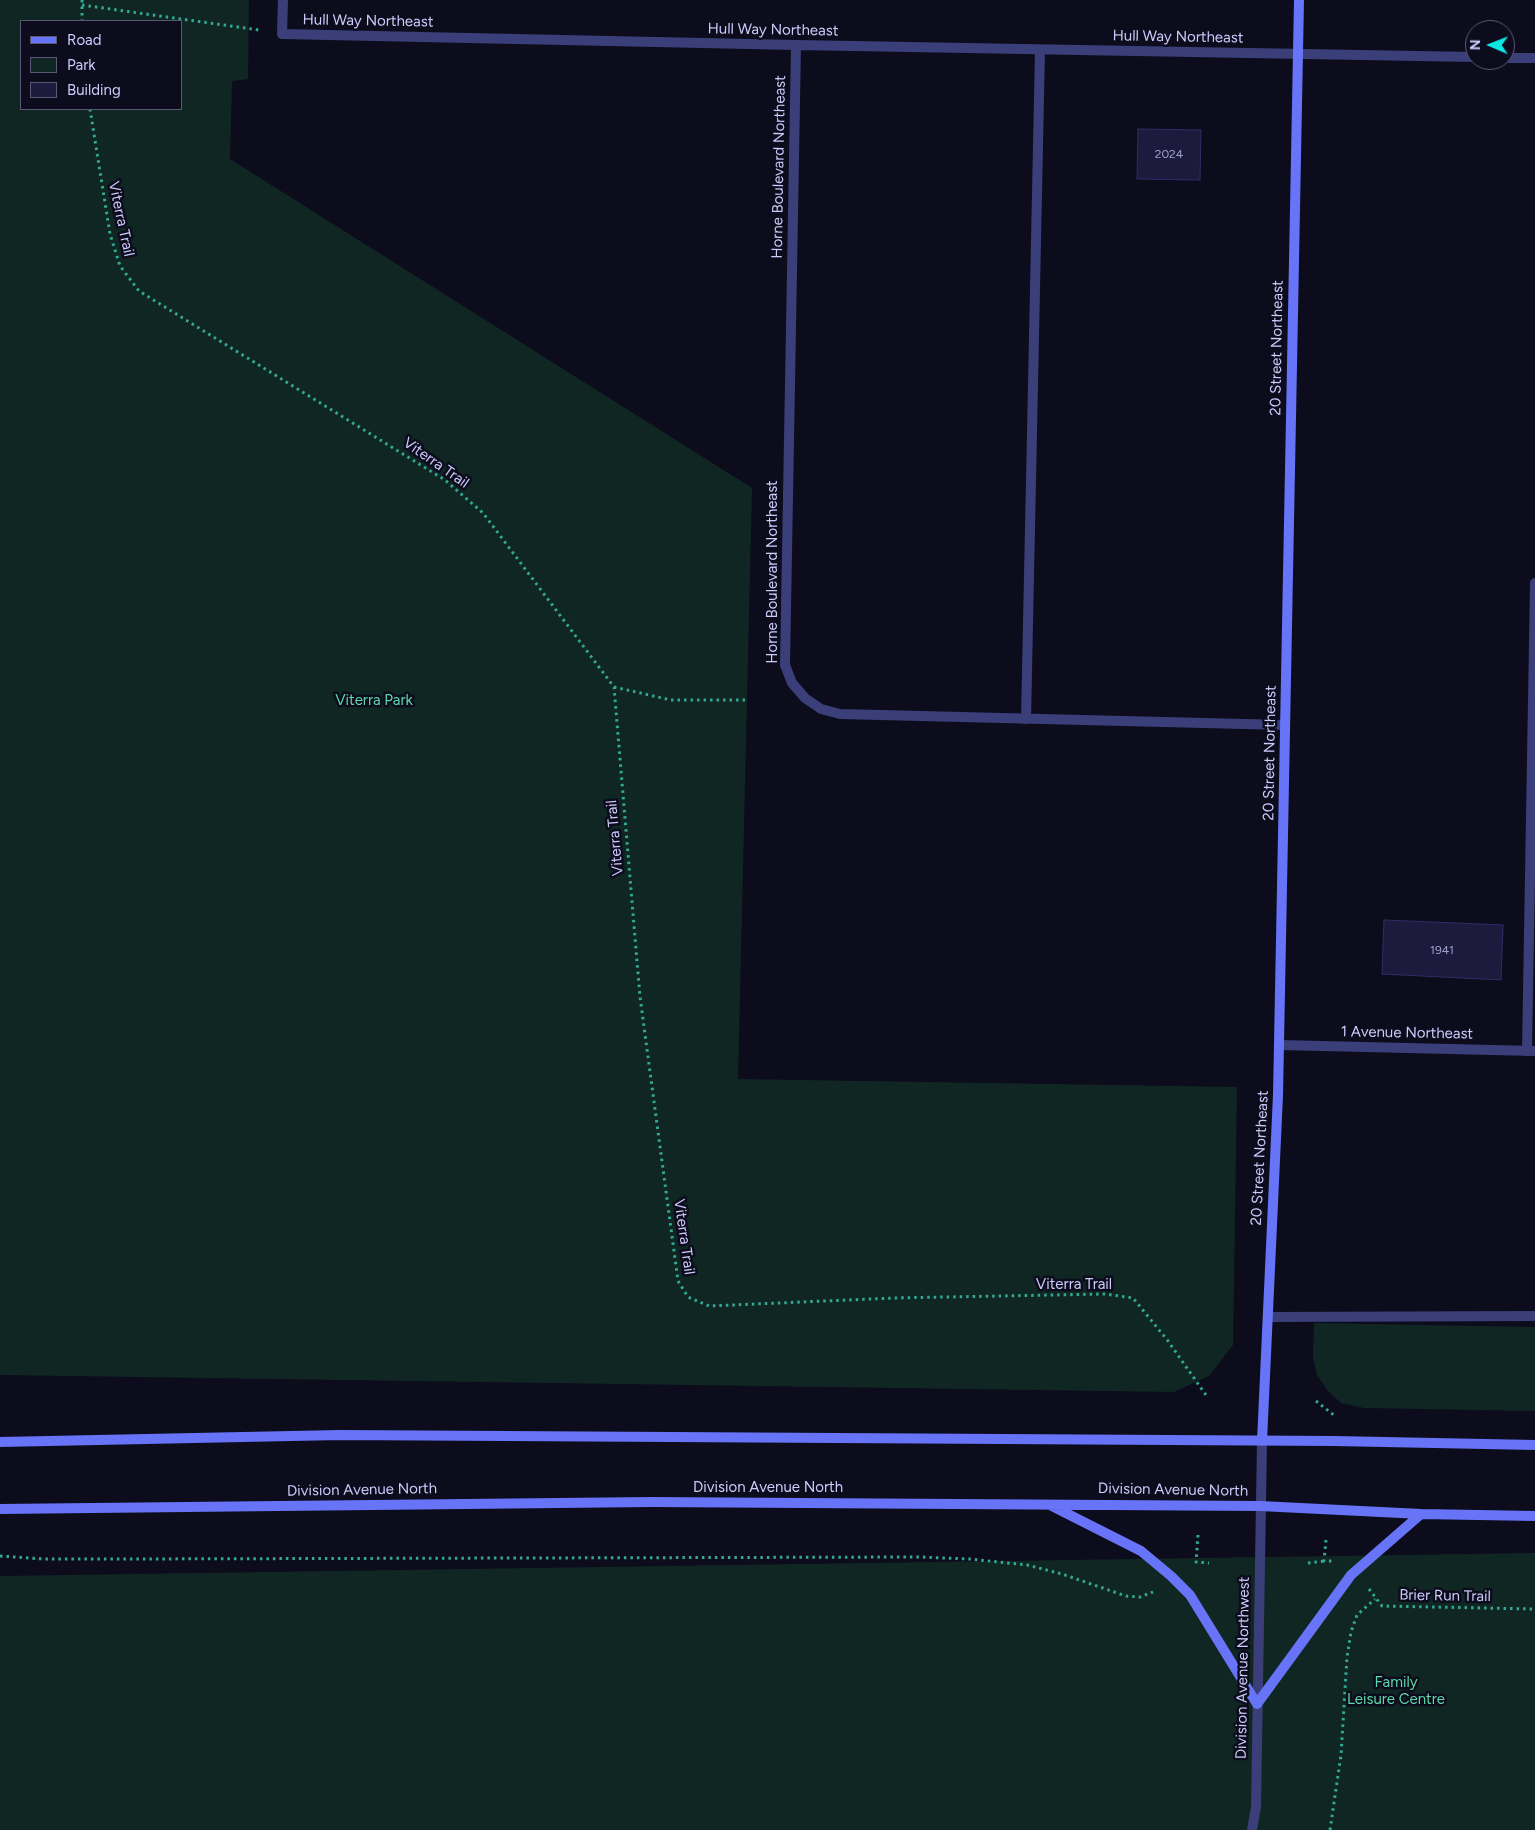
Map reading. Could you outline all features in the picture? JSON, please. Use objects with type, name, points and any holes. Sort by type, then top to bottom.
[{"type":"main road","name":"20 Street Northeast","points":[[1262,1441],[1278,1095],[1299,0]]},
{"type":"main road","points":[[0,1442],[340,1434],[1535,1445]]},
{"type":"main road","name":"Division Avenue North","points":[[0,1509],[651,1502],[1260,1506],[1421,1514],[1535,1516]]},
{"type":"main road","points":[[1047,1504],[1141,1551],[1171,1576],[1190,1595],[1257,1704],[1351,1575],[1421,1514]]},
{"type":"street","name":"Hull Way Northeast","points":[[283,0],[282,34],[796,46],[1465,57]]},
{"type":"street","name":"Horne Boulevard Northeast","points":[[796,46],[785,665],[792,683],[805,698],[821,709],[840,714],[1285,725]]},
{"type":"street","points":[[1026,719],[1040,50]]},
{"type":"street","points":[[1515,58],[1535,58]]},
{"type":"street","points":[[1531,1051],[1535,583]]},
{"type":"street","name":"1 Avenue Northeast","points":[[1279,1045],[1531,1051]]},
{"type":"street","points":[[1268,1317],[1535,1316]]},
{"type":"street","name":"20 Street Northeast","points":[[1260,1506],[1262,1441]]},
{"type":"street","name":"Division Avenue Northwest","points":[[1252,1830],[1256,1807],[1260,1506]]},
{"type":"path","points":[[82,0],[82,20]]},
{"type":"path","points":[[82,5],[282,34]]},
{"type":"path","name":"Viterra Trail","points":[[90,110],[110,234],[120,266],[139,290],[445,480],[482,513],[614,687],[640,997],[678,1281],[688,1297],[709,1306],[894,1298],[1105,1294],[1133,1298],[1168,1341],[1208,1398]]},
{"type":"path","points":[[614,687],[671,700],[747,700]]},
{"type":"path","points":[[1316,1401],[1337,1417]]},
{"type":"path","points":[[1198,1535],[1196,1562],[1209,1562]]},
{"type":"path","points":[[1324,1561],[1326,1540]]},
{"type":"path","points":[[0,1556],[44,1559],[127,1560],[920,1557],[970,1559],[1027,1565],[1062,1574],[1126,1596],[1140,1597],[1155,1590]]},
{"type":"path","points":[[1308,1563],[1332,1561]]},
{"type":"path","points":[[1330,1830],[1341,1755],[1347,1657],[1351,1632],[1357,1615],[1375,1599],[1366,1584]]},
{"type":"path","name":"Brier Run Trail","points":[[1375,1599],[1382,1606],[1535,1609]]},
{"type":"green space","name":"Viterra Park","points":[[0,0],[249,0],[248,79],[232,81],[230,159],[752,488],[738,1079],[1237,1087],[1233,1345],[1209,1376],[1174,1392],[0,1375]]},
{"type":"green space","points":[[1314,1323],[1535,1327],[1535,1411],[1364,1408],[1341,1403],[1328,1391],[1317,1375],[1313,1357]]},
{"type":"green space","name":"Family Leisure Centre","points":[[1535,1553],[1535,1830],[0,1830],[0,1576]]},
{"type":"building","points":[[1138,129],[1201,130],[1200,180],[1137,179]]},
{"type":"building","points":[[1384,920],[1503,925],[1501,980],[1382,974]]}]
